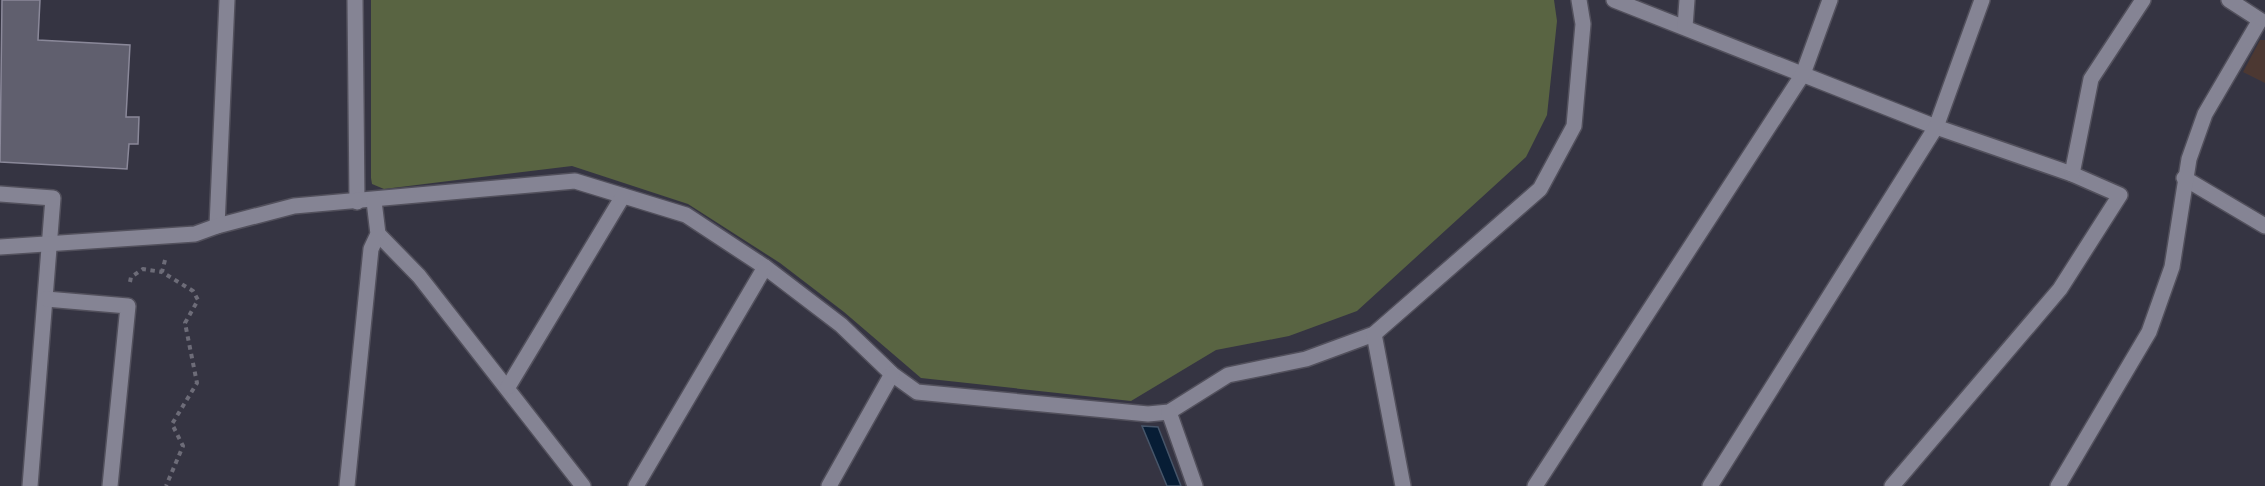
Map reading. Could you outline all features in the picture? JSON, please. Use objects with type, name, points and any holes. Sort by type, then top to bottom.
[{"type":"street","points":[[217,226],[226,0]]},
{"type":"street","points":[[355,0],[357,202]]},
{"type":"street","points":[[0,248],[195,234],[294,206],[374,201],[575,181],[686,215],[765,267],[841,325],[892,374],[917,392],[1148,414],[1169,412],[1228,375],[1306,359],[1374,334],[1540,189],[1574,126],[1583,24],[1579,0]]},
{"type":"street","points":[[1614,0],[1936,127],[2072,174],[2120,195],[2060,289],[1892,486]]},
{"type":"street","points":[[1685,27],[1687,0]]},
{"type":"street","points":[[1535,486],[1803,74],[1830,0]]},
{"type":"street","points":[[1710,486],[1936,127],[1982,0]]},
{"type":"street","points":[[2072,174],[2091,79],[2143,0]]},
{"type":"street","points":[[2058,486],[2149,332],[2172,267],[2184,178],[2205,114],[2260,20],[2229,0]]},
{"type":"street","points":[[2184,178],[2265,226]]},
{"type":"street","points":[[0,194],[53,198],[30,486]]},
{"type":"street","points":[[508,387],[622,196]]},
{"type":"street","points":[[347,486],[371,249],[378,234],[374,201]]},
{"type":"street","points":[[378,234],[419,276],[508,387],[583,486]]},
{"type":"street","points":[[636,486],[765,267]]},
{"type":"street","points":[[46,299],[128,306],[110,486]]},
{"type":"street","points":[[1374,334],[1403,486]]},
{"type":"street","points":[[829,486],[892,374]]},
{"type":"street","points":[[1169,412],[1195,486]]},
{"type":"path","points":[[162,272],[172,236]]},
{"type":"path","points":[[128,306],[131,277],[143,269],[162,272],[193,291],[198,300],[185,323],[197,383],[172,424],[183,446],[165,486]]},
{"type":"shaded area","points":[[2260,40],[2265,40],[2265,83],[2243,72]]},
{"type":"green space","points":[[371,0],[1554,0],[1557,21],[1547,115],[1526,157],[1357,311],[1289,336],[1216,350],[1131,401],[921,378],[844,312],[780,263],[688,204],[572,166],[384,189],[372,184]]},
{"type":"water","points":[[1142,426],[1158,427],[1181,486],[1167,486]]},
{"type":"building","points":[[2,0],[40,0],[38,40],[130,45],[126,117],[139,117],[138,144],[129,144],[127,169],[0,162]]}]
